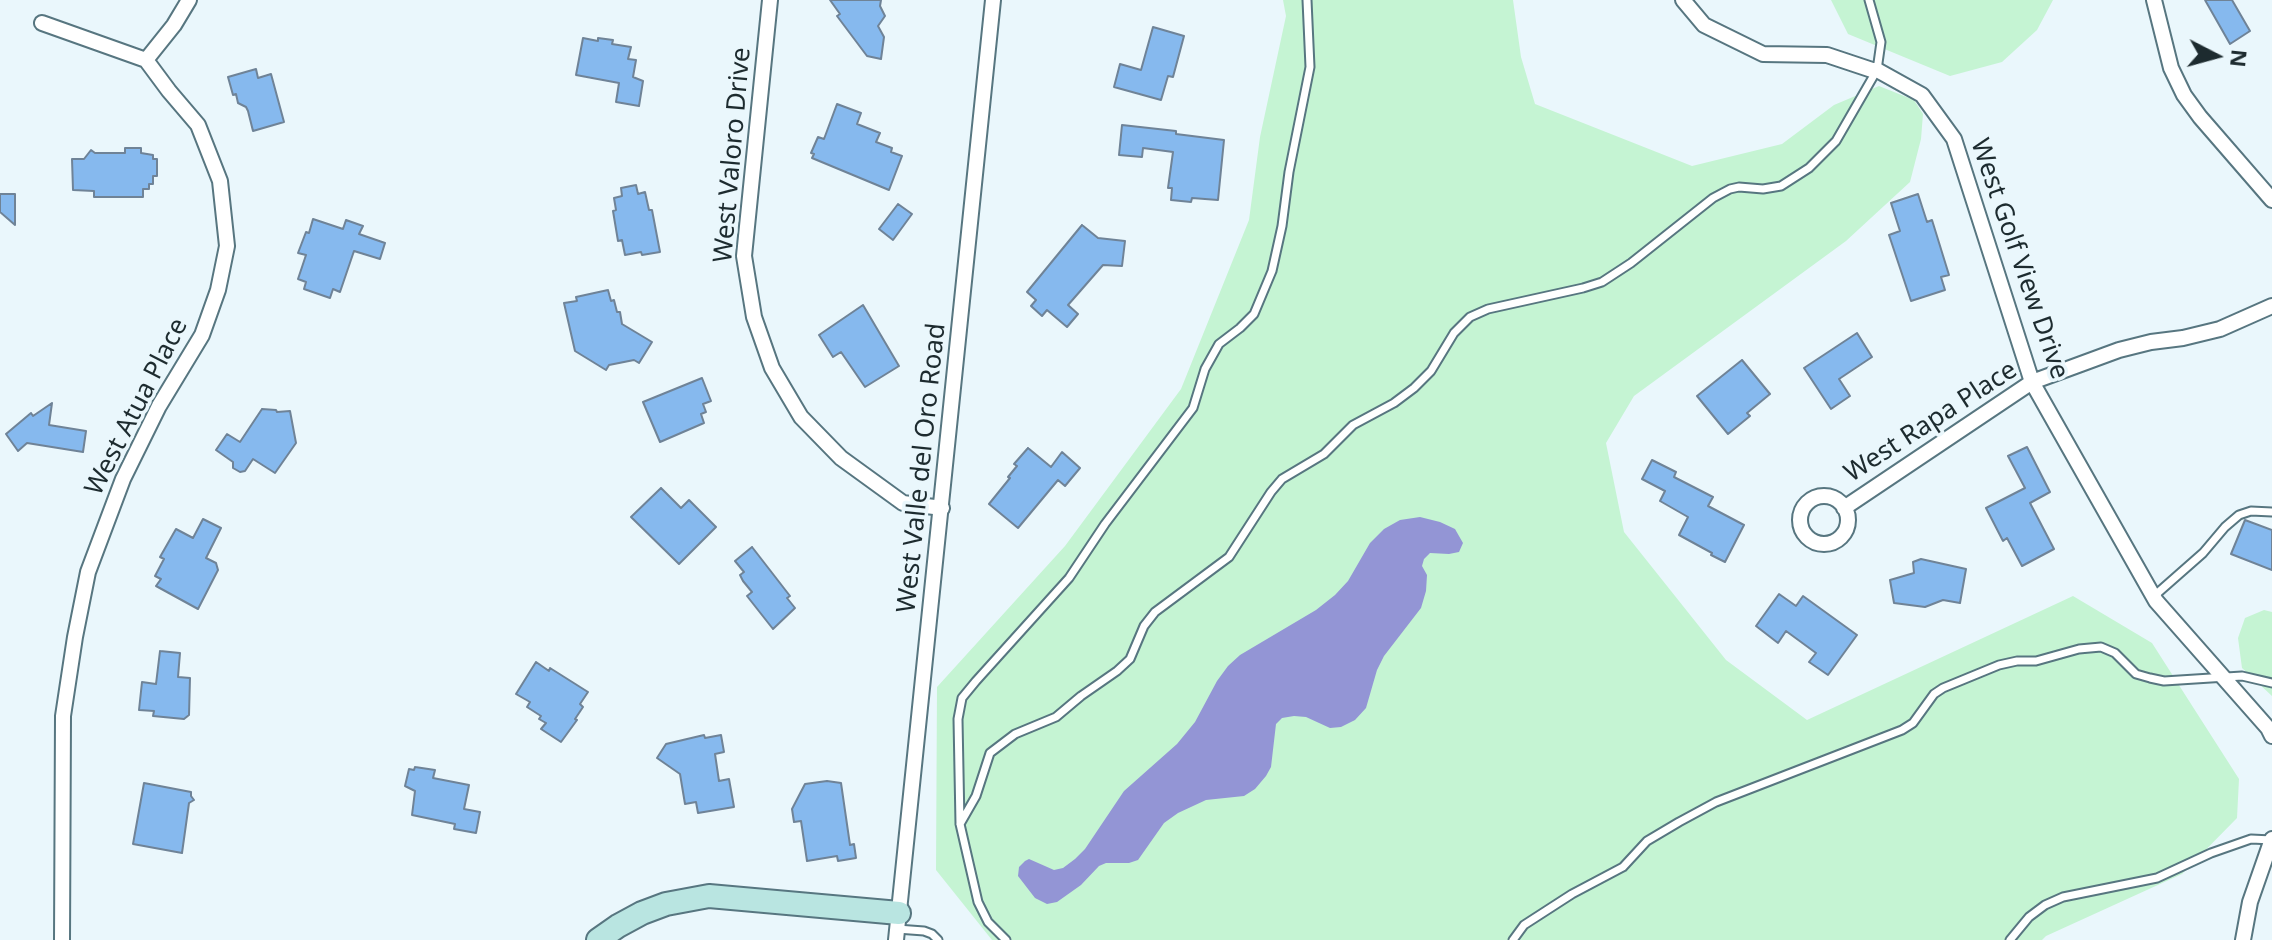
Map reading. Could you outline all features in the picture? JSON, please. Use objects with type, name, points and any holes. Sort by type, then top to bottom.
[{"type":"street","points":[[42,23],[146,60],[189,0]]},
{"type":"street","name":"West Valoro Drive","points":[[770,0],[744,256],[754,317],[772,368],[801,417],[841,458],[903,503],[942,508]]},
{"type":"street","name":"West Valle del Oro Road","points":[[898,927],[993,0]]},
{"type":"street","name":"West Golf View Drive","points":[[1683,0],[1704,25],[1763,54],[1827,55],[1877,70],[1922,95],[1954,139],[2032,382],[2153,597],[2272,736]]},
{"type":"street","points":[[2154,0],[2171,68],[2184,95],[2272,200]]},
{"type":"street","name":"West Atua Place","points":[[62,940],[63,716],[88,572],[123,479],[159,406],[202,335],[218,290],[227,246],[220,181],[198,125],[146,60]]},
{"type":"street","name":"West Rapa Place","points":[[1844,508],[2032,382],[2119,350],[2220,329],[2272,306]]},
{"type":"street","points":[[2243,940],[2250,902],[2272,840]]},
{"type":"street","points":[[598,940],[642,913],[666,904],[709,896],[898,927]]},
{"type":"lane","points":[[1006,940],[988,922],[978,902],[960,824],[958,719],[962,698],[1069,578],[1105,524],[1193,408],[1205,369],[1219,344],[1254,314],[1272,271],[1310,67],[1307,0]]},
{"type":"lane","points":[[960,824],[976,796],[990,753],[1015,734],[1056,717],[1117,671],[1130,659],[1144,626],[1155,612],[1229,557],[1282,479],[1324,454],[1353,425],[1394,403],[1414,388],[1431,371],[1454,333],[1470,317],[1488,309],[1602,282],[1713,198],[1730,189],[1772,188],[1793,180],[1809,168],[1836,141],[1877,70],[1881,42],[1869,0]]},
{"type":"lane","points":[[2153,597],[2203,553],[2239,515],[2251,511],[2272,512]]},
{"type":"lane","points":[[1513,940],[1524,925],[1572,894],[1623,867],[1647,841],[1679,822],[1716,802],[1902,730],[1913,723],[1934,694],[1999,665],[2036,661],[2079,649],[2101,647],[2115,653],[2136,674],[2164,681],[2242,676],[2272,683]]},
{"type":"lane","points":[[2010,940],[2029,917],[2063,897],[2157,878],[2251,839],[2272,840]]},
{"type":"lane","points":[[898,927],[924,931],[938,940]]},
{"type":"green space","points":[[1283,0],[1513,0],[1521,57],[1535,104],[1692,166],[1782,144],[1834,105],[1879,86],[1914,100],[1923,114],[1921,139],[1910,182],[1846,241],[1634,396],[1606,443],[1624,532],[1726,660],[1807,720],[2073,596],[2152,643],[2239,779],[2237,818],[2182,874],[2042,940],[992,940],[936,870],[937,687],[1065,546],[1181,389],[1249,220],[1260,137],[1286,16]]},
{"type":"green space","points":[[1831,0],[2053,0],[2037,30],[2002,62],[1950,76],[1848,34]]},
{"type":"green space","points":[[2264,610],[2272,612],[2272,696],[2242,668],[2238,638],[2245,618]]},
{"type":"water","points":[[1420,517],[1455,529],[1463,543],[1459,552],[1430,553],[1424,559],[1422,566],[1427,575],[1421,608],[1384,656],[1366,708],[1355,720],[1341,727],[1330,728],[1306,717],[1282,718],[1276,724],[1271,767],[1255,789],[1244,796],[1206,800],[1178,813],[1164,823],[1138,860],[1099,866],[1081,885],[1057,902],[1047,904],[1035,898],[1018,876],[1019,867],[1025,861],[1029,859],[1054,870],[1063,868],[1075,859],[1124,791],[1177,744],[1195,722],[1228,666],[1240,655],[1316,610],[1335,595],[1348,581],[1370,543],[1384,529],[1400,520]]},
{"type":"building","points":[[830,0],[881,0],[880,6],[885,16],[878,26],[884,37],[881,59],[867,56],[837,16],[840,14]]},
{"type":"building","points":[[2205,0],[2232,0],[2250,31],[2230,44]]},
{"type":"building","points":[[1153,27],[1184,36],[1173,77],[1168,76],[1161,100],[1114,87],[1120,64],[1141,70]]},
{"type":"building","points":[[583,38],[613,40],[612,44],[631,47],[628,59],[636,60],[633,77],[643,81],[639,106],[616,102],[619,83],[576,75]]},
{"type":"building","points":[[256,69],[258,78],[271,74],[284,122],[253,131],[248,111],[238,103],[236,94],[233,95],[228,77]]},
{"type":"building","points":[[837,104],[861,113],[857,124],[880,133],[876,142],[902,156],[889,190],[812,158],[818,137],[824,139]]},
{"type":"building","points":[[1122,125],[1224,140],[1218,200],[1171,200],[1172,188],[1168,188],[1173,152],[1143,148],[1142,157],[1119,155]]},
{"type":"building","points":[[125,148],[141,148],[141,153],[157,159],[157,176],[153,176],[149,189],[143,189],[143,197],[94,197],[94,191],[73,190],[72,159],[84,159],[91,150],[95,153],[125,153]]},
{"type":"building","points":[[636,185],[638,194],[645,192],[649,210],[652,210],[660,252],[625,255],[622,240],[618,241],[614,198],[622,196],[621,188]]},
{"type":"building","points":[[0,194],[15,194],[15,225],[0,212]]},
{"type":"building","points":[[1918,194],[1927,222],[1932,220],[1949,275],[1941,277],[1945,290],[1911,301],[1889,235],[1900,231],[1891,203]]},
{"type":"building","points":[[898,204],[912,214],[893,240],[879,229]]},
{"type":"building","points":[[313,219],[343,229],[346,220],[363,226],[359,234],[385,243],[380,259],[354,251],[340,292],[333,289],[330,298],[304,289],[306,282],[298,279],[306,255],[298,253]]},
{"type":"building","points":[[1082,225],[1098,238],[1125,241],[1122,266],[1103,265],[1068,305],[1078,314],[1067,327],[1047,310],[1042,316],[1031,306],[1036,300],[1027,292]]},
{"type":"building","points":[[608,290],[617,312],[620,312],[622,324],[652,342],[639,363],[634,360],[609,365],[606,370],[575,351],[564,303]]},
{"type":"building","points":[[863,305],[899,366],[865,387],[841,352],[833,357],[819,335]]},
{"type":"building","points":[[1857,333],[1872,357],[1839,379],[1850,396],[1831,409],[1804,368]]},
{"type":"building","points":[[1742,360],[1770,394],[1728,434],[1697,396]]},
{"type":"building","points":[[702,378],[711,401],[703,404],[706,412],[701,414],[704,423],[660,442],[643,402]]},
{"type":"building","points":[[52,403],[49,425],[86,431],[83,452],[27,443],[18,451],[6,434],[31,413],[33,416]]},
{"type":"building","points":[[262,409],[290,411],[296,443],[275,473],[253,459],[245,471],[240,472],[233,468],[233,462],[216,450],[227,434],[240,442]]},
{"type":"building","points":[[2027,447],[2050,492],[2030,503],[2054,549],[2022,566],[2007,538],[2003,541],[1986,508],[2025,488],[2008,456]]},
{"type":"building","points":[[1028,448],[1051,467],[1062,452],[1080,468],[1065,486],[1058,480],[1018,528],[989,504]]},
{"type":"building","points":[[1652,460],[1676,472],[1674,477],[1713,497],[1708,506],[1744,525],[1725,562],[1679,535],[1688,517],[1660,501],[1665,491],[1642,479]]},
{"type":"building","points":[[661,488],[681,508],[689,500],[716,527],[679,564],[631,517]]},
{"type":"building","points":[[203,519],[221,528],[206,558],[216,563],[218,570],[198,609],[156,586],[161,579],[155,576],[164,559],[160,557],[176,529],[193,538]]},
{"type":"building","points":[[2245,520],[2272,530],[2272,570],[2231,554]]},
{"type":"building","points":[[752,547],[790,596],[787,598],[795,608],[773,629],[747,596],[752,592],[740,575],[744,572],[735,561]]},
{"type":"building","points":[[1921,559],[1966,569],[1960,603],[1943,600],[1925,607],[1894,603],[1890,580],[1914,573],[1913,562]]},
{"type":"building","points":[[1779,594],[1796,606],[1803,596],[1857,635],[1828,675],[1809,662],[1816,653],[1786,631],[1778,643],[1756,626]]},
{"type":"building","points":[[160,651],[180,653],[178,677],[190,678],[189,715],[184,719],[153,716],[154,711],[139,710],[142,682],[156,684]]},
{"type":"building","points":[[536,662],[588,692],[580,704],[583,707],[577,720],[561,742],[541,729],[546,723],[539,719],[541,716],[527,707],[530,702],[516,694]]},
{"type":"building","points":[[704,735],[705,738],[721,735],[724,752],[715,754],[719,781],[729,779],[734,807],[698,813],[696,802],[685,804],[680,774],[657,758],[666,744]]},
{"type":"building","points":[[415,767],[435,770],[433,778],[469,785],[464,809],[480,812],[476,833],[454,829],[455,824],[412,815],[415,791],[405,786],[409,769],[414,770]]},
{"type":"building","points":[[144,783],[191,792],[194,800],[189,803],[182,853],[133,844]]},
{"type":"building","points":[[841,783],[850,845],[854,844],[856,858],[838,861],[837,856],[807,861],[801,821],[794,822],[792,809],[805,784]]}]
